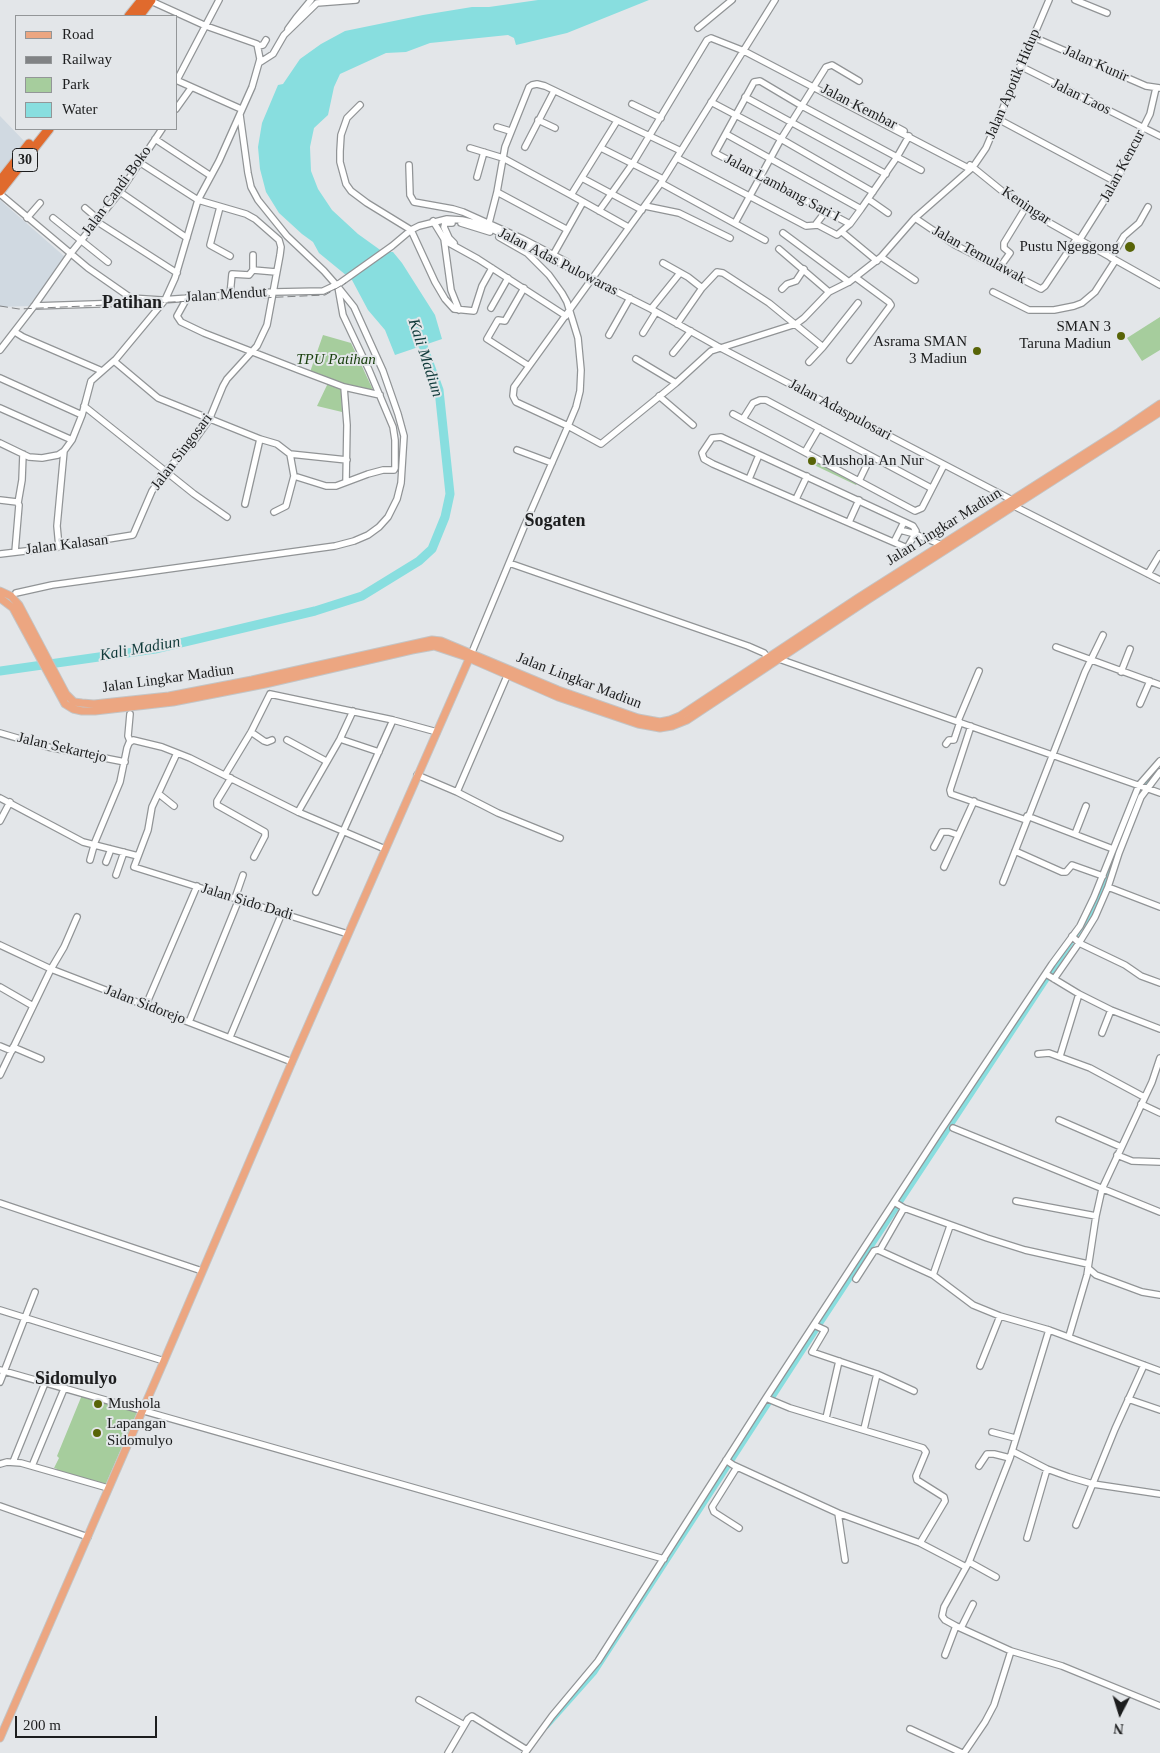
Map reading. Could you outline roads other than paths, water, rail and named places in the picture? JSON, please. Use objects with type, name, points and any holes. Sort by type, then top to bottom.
[{"type":"highway","points":[[130,15],[148,0]]},
{"type":"highway","points":[[140,15],[148,0]]},
{"type":"highway","name":"30","points":[[0,181],[40,130]]},
{"type":"highway","name":"30","points":[[0,193],[48,130]]},
{"type":"main road","name":"Jalan Lingkar Madiun","points":[[0,598],[13,608],[23,620],[66,704],[73,709],[94,711],[173,702],[422,641],[442,641],[507,676],[558,697],[638,724],[660,728],[672,726],[687,720],[942,545],[1013,503],[1160,404]]},
{"type":"main road","name":"Jalan Lingkar Madiun","points":[[245,685],[264,684],[425,647],[442,647],[638,718],[660,722],[670,720],[680,716],[768,658],[1160,412]]},
{"type":"main road","name":"Jalan Lingkar Madiun","points":[[0,590],[11,596],[19,604],[23,620]]},
{"type":"main road","points":[[1,1734],[88,1537],[384,850],[471,656]]},
{"type":"street","points":[[148,0],[206,26],[255,43],[258,46],[263,61]]},
{"type":"street","points":[[178,78],[219,0]]},
{"type":"street","points":[[0,443],[36,458],[49,458],[64,451],[72,440],[82,415],[91,383],[114,361],[163,300],[177,273],[198,200],[211,176],[263,61],[273,54],[284,35],[311,0]]},
{"type":"street","points":[[284,35],[318,3],[356,0]]},
{"type":"street","points":[[698,28],[732,0]]},
{"type":"street","points":[[775,0],[678,158],[513,390],[514,400],[601,444],[676,383],[710,351],[796,324]]},
{"type":"street","name":"Jalan Apotik Hidup","points":[[796,324],[829,292],[849,282],[879,259],[915,218],[971,168],[983,153],[1049,0]]},
{"type":"street","points":[[1075,0],[1107,13]]},
{"type":"street","name":"Jalan Kunir","points":[[1033,37],[1129,78],[1158,88]]},
{"type":"street","name":"Jalan Kembar","points":[[661,118],[708,39],[713,38],[745,49],[971,168]]},
{"type":"street","points":[[258,46],[263,45],[266,40]]},
{"type":"street","points":[[735,223],[770,158],[826,67],[829,65],[840,69],[859,81]]},
{"type":"street","name":"Jalan Laos","points":[[1020,66],[1160,136]]},
{"type":"street","points":[[178,81],[240,111]]},
{"type":"street","points":[[861,209],[726,134],[754,82],[760,81],[802,106],[921,170]]},
{"type":"street","points":[[489,223],[510,131],[529,87],[537,84],[682,151]]},
{"type":"street","points":[[178,106],[191,88]]},
{"type":"street","name":"Jalan Kencur","points":[[1078,238],[1116,182],[1150,114],[1158,88]]},
{"type":"street","points":[[525,147],[554,91]]},
{"type":"street","points":[[745,96],[886,174]]},
{"type":"street","points":[[711,102],[873,192]]},
{"type":"street","points":[[599,211],[633,164],[661,118],[632,104]]},
{"type":"street","points":[[360,105],[347,118],[341,135],[340,162],[346,184],[358,197],[412,230],[444,299],[454,309],[474,311],[482,286],[492,268]]},
{"type":"street","points":[[16,592],[60,584],[335,546],[368,535],[380,527],[388,517],[401,482],[404,436],[383,371],[354,307],[338,286],[287,236],[258,200],[248,173],[240,111]]},
{"type":"street","points":[[998,119],[1116,182]]},
{"type":"street","points":[[538,120],[555,128]]},
{"type":"street","points":[[571,195],[617,121]]},
{"type":"street","points":[[497,127],[510,131]]},
{"type":"street","name":"Jalan Candi Boko","points":[[0,350],[71,253],[120,192],[161,130]]},
{"type":"street","name":"Jalan Lambang Sari I","points":[[726,134],[715,153],[850,224]]},
{"type":"street","points":[[816,224],[835,235],[839,235],[861,209],[910,136]]},
{"type":"street","points":[[155,139],[211,176]]},
{"type":"street","points":[[470,148],[503,158],[628,227]]},
{"type":"street","points":[[601,148],[633,164],[766,240]]},
{"type":"street","points":[[477,177],[484,152]]},
{"type":"street","points":[[678,158],[806,226],[816,224],[826,211]]},
{"type":"street","points":[[139,162],[198,200],[220,207],[210,245],[230,256]]},
{"type":"street","points":[[409,165],[410,195],[414,202],[453,209],[489,223],[552,257],[566,229],[583,202]]},
{"type":"street","name":"Keningar","points":[[971,168],[1048,222],[1160,285]]},
{"type":"street","points":[[582,178],[611,195],[643,208],[679,213],[730,238]]},
{"type":"street","points":[[120,192],[187,238]]},
{"type":"street","points":[[497,192],[566,229]]},
{"type":"street","points":[[0,193],[27,218],[130,301]]},
{"type":"street","points":[[868,198],[888,213]]},
{"type":"street","points":[[27,218],[40,203]]},
{"type":"street","name":"Jalan Singosari","points":[[133,536],[152,491],[166,471],[194,442],[209,420],[223,386],[261,339],[267,325],[281,247],[279,240],[255,219],[220,207]]},
{"type":"street","points":[[1000,267],[1010,253],[1004,248],[1004,243],[1026,207]]},
{"type":"street","points":[[993,292],[1029,310],[1054,310],[1082,303],[1095,292],[1124,236],[1139,223],[1148,207]]},
{"type":"street","points":[[85,208],[97,220],[177,273]]},
{"type":"street","points":[[53,218],[108,262]]},
{"type":"street","name":"Jalan Temulawak","points":[[915,218],[955,245],[1041,289],[1078,238]]},
{"type":"street","name":"Jalan Adas Pulowaras","points":[[375,258],[412,230],[433,221],[447,219],[472,222],[486,226],[528,251],[552,257],[592,277],[721,348]]},
{"type":"street","points":[[433,221],[444,239],[451,290],[459,310]]},
{"type":"street","points":[[458,248],[445,232],[445,223],[460,223],[485,230],[528,251],[557,284],[567,302],[568,313],[578,338],[581,370],[578,399],[568,426],[509,562],[471,656]]},
{"type":"street","points":[[842,232],[879,259],[915,280]]},
{"type":"street","points":[[783,233],[849,282]]},
{"type":"street","points":[[444,239],[568,313]]},
{"type":"street","points":[[780,249],[829,292]]},
{"type":"street","points":[[230,295],[232,274],[249,275],[253,270],[253,255]]},
{"type":"street","name":"Jalan Mendut","points":[[34,306],[163,300],[273,292],[322,291],[338,286],[375,258]]},
{"type":"street","points":[[663,263],[688,277],[702,288]]},
{"type":"street","points":[[782,289],[787,284],[796,281],[804,269]]},
{"type":"street","points":[[253,270],[276,272]]},
{"type":"street","points":[[677,324],[714,274],[716,272],[723,273],[769,303],[823,347]]},
{"type":"street","points":[[643,333],[654,310],[680,273]]},
{"type":"street","points":[[850,360],[891,305],[855,277]]},
{"type":"street","points":[[491,308],[508,278]]},
{"type":"street","points":[[294,476],[326,486],[336,486],[383,470],[395,469],[393,427],[343,315],[338,286]]},
{"type":"street","points":[[524,288],[505,321],[498,321],[487,340],[530,366]]},
{"type":"street","points":[[187,298],[177,316],[178,321],[251,352],[344,387],[380,395]]},
{"type":"street","points":[[609,335],[630,298]]},
{"type":"street","points":[[809,362],[858,303]]},
{"type":"street","points":[[673,353],[691,331]]},
{"type":"street","points":[[15,332],[102,371]]},
{"type":"street","name":"Jalan Adaspulosari","points":[[721,348],[1160,580]]},
{"type":"street","points":[[636,359],[676,383]]},
{"type":"street","points":[[114,361],[155,397],[209,420],[280,445],[290,454],[347,460]]},
{"type":"street","points":[[0,378],[82,415]]},
{"type":"street","points":[[344,387],[347,425],[346,482]]},
{"type":"street","points":[[659,396],[694,425]]},
{"type":"street","points":[[743,419],[753,404],[760,400],[766,400],[931,488]]},
{"type":"street","points":[[84,406],[227,518]]},
{"type":"street","points":[[0,408],[72,440]]},
{"type":"street","points":[[733,414],[915,510],[922,508],[944,465]]},
{"type":"street","points":[[804,452],[818,428]]},
{"type":"street","points":[[718,436],[759,454],[913,526],[916,531],[908,548],[704,459],[702,453],[712,438],[718,436]]},
{"type":"street","points":[[245,504],[260,439]]},
{"type":"street","points":[[517,450],[552,463]]},
{"type":"street","points":[[59,547],[57,526],[64,451]]},
{"type":"street","points":[[15,552],[23,454]]},
{"type":"street","points":[[274,512],[286,506],[294,476],[290,454]]},
{"type":"street","points":[[748,479],[759,454]]},
{"type":"street","points":[[859,481],[871,456]]},
{"type":"street","points":[[796,499],[807,476]]},
{"type":"street","points":[[0,500],[18,503]]},
{"type":"street","points":[[849,522],[858,500]]},
{"type":"street","points":[[894,542],[904,522]]},
{"type":"street","points":[[900,530],[942,545]]},
{"type":"street","name":"Jalan Kalasan","points":[[0,554],[133,536]]},
{"type":"street","points":[[1148,574],[1160,554]]},
{"type":"street","points":[[509,562],[748,646],[764,653],[768,658]]},
{"type":"street","points":[[1003,882],[1085,672],[1103,635]]},
{"type":"street","points":[[1056,647],[1160,685]]},
{"type":"street","points":[[1122,672],[1130,649]]},
{"type":"street","points":[[778,659],[1160,793]]},
{"type":"street","points":[[946,744],[950,740],[954,740],[979,671]]},
{"type":"street","points":[[456,792],[507,676]]},
{"type":"street","points":[[1140,704],[1150,681]]},
{"type":"street","points":[[264,684],[270,694],[393,720],[437,732]]},
{"type":"street","points":[[225,775],[251,732],[270,694]]},
{"type":"street","points":[[298,812],[340,739],[353,711]]},
{"type":"street","points":[[90,860],[120,782],[126,750],[130,741],[128,736],[130,714]]},
{"type":"street","points":[[316,892],[393,720]]},
{"type":"street","points":[[972,726],[950,792],[952,794],[1075,834],[1113,849]]},
{"type":"street","points":[[251,732],[264,741],[272,740]]},
{"type":"street","name":"Jalan Sekartejo","points":[[0,733],[48,747],[125,762]]},
{"type":"street","points":[[340,739],[379,752]]},
{"type":"street","points":[[130,741],[136,740],[178,753],[298,812],[384,850]]},
{"type":"street","points":[[286,740],[326,761]]},
{"type":"street","points":[[0,798],[78,840],[138,856],[148,830],[152,807],[178,753]]},
{"type":"street","points":[[1050,976],[1076,939],[1113,849],[1143,787],[1160,761]]},
{"type":"street","points":[[448,1753],[464,1725],[470,1717],[475,1716],[526,1752],[552,1716],[590,1671],[664,1559],[731,1463],[767,1399],[895,1203],[1050,976],[1076,939],[1095,917],[1138,806],[1143,787],[1160,772]]},
{"type":"street","points":[[417,775],[498,813],[560,838]]},
{"type":"street","points":[[231,778],[217,801],[217,805],[265,832],[265,836],[254,857]]},
{"type":"street","points":[[159,794],[174,806]]},
{"type":"street","points":[[944,867],[974,801]]},
{"type":"street","points":[[0,821],[10,802]]},
{"type":"street","points":[[1075,834],[1086,806]]},
{"type":"street","points":[[934,848],[942,832],[958,835]]},
{"type":"street","points":[[106,862],[110,849]]},
{"type":"street","points":[[1014,851],[1062,872],[1066,872],[1072,865],[1103,876]]},
{"type":"street","points":[[116,875],[124,852]]},
{"type":"street","name":"Jalan Sido Dadi","points":[[138,856],[133,865],[146,870],[348,934]]},
{"type":"street","points":[[189,1022],[237,898],[243,875]]},
{"type":"street","points":[[146,1006],[197,886]]},
{"type":"street","points":[[1108,887],[1160,907]]},
{"type":"street","points":[[230,1037],[282,913]]},
{"type":"street","points":[[0,1075],[77,917]]},
{"type":"street","points":[[1076,939],[1141,976],[1160,983]]},
{"type":"street","name":"Jalan Sidorejo","points":[[0,945],[52,969],[292,1062]]},
{"type":"street","points":[[1050,976],[1079,994],[1111,1010],[1160,1030]]},
{"type":"street","points":[[0,987],[33,1006]]},
{"type":"street","points":[[1060,1056],[1079,994]]},
{"type":"street","points":[[1102,1033],[1111,1010]]},
{"type":"street","points":[[0,1046],[41,1059]]},
{"type":"street","points":[[1038,1054],[1050,1053],[1060,1056],[1101,1074],[1144,1097]]},
{"type":"street","points":[[1069,1336],[1087,1275],[1102,1189],[1157,1069],[1160,1058]]},
{"type":"street","points":[[1140,1104],[1160,1113]]},
{"type":"street","points":[[1059,1120],[1121,1147]]},
{"type":"street","points":[[953,1128],[1160,1212]]},
{"type":"street","points":[[1117,1155],[1132,1161],[1160,1162]]},
{"type":"street","points":[[1016,1201],[1096,1216]]},
{"type":"street","points":[[895,1203],[902,1208],[950,1226],[1025,1250],[1088,1266],[1096,1275]]},
{"type":"street","points":[[0,1204],[202,1270]]},
{"type":"street","points":[[880,1250],[902,1208]]},
{"type":"street","points":[[933,1275],[950,1226]]},
{"type":"street","points":[[856,1279],[874,1251],[880,1250],[933,1275],[973,1304],[1000,1316],[1069,1336],[1160,1371]]},
{"type":"street","points":[[1087,1275],[1096,1275],[1142,1292],[1160,1295]]},
{"type":"street","points":[[0,1382],[2,1371],[34,1292]]},
{"type":"street","points":[[0,1310],[164,1361]]},
{"type":"street","points":[[980,1366],[1000,1316]]},
{"type":"street","points":[[816,1325],[825,1330],[812,1351],[877,1374],[914,1391]]},
{"type":"street","points":[[1049,1330],[1010,1458],[967,1565],[942,1612],[943,1618],[1011,1651],[1062,1666],[1160,1706]]},
{"type":"street","points":[[826,1418],[839,1361]]},
{"type":"street","points":[[1076,1525],[1144,1365]]},
{"type":"street","points":[[2,1371],[142,1409],[664,1559]]},
{"type":"street","points":[[864,1429],[877,1374]]},
{"type":"street","points":[[13,1462],[45,1383]]},
{"type":"street","points":[[32,1466],[64,1389]]},
{"type":"street","points":[[767,1399],[925,1449],[926,1452],[916,1476],[917,1480],[944,1497],[945,1501],[920,1543]]},
{"type":"street","points":[[1128,1399],[1160,1410]]},
{"type":"street","points":[[992,1432],[1015,1438]]},
{"type":"street","points":[[1012,1451],[1047,1469],[1093,1484],[1160,1494]]},
{"type":"street","points":[[979,1466],[987,1454],[1010,1458]]},
{"type":"street","points":[[0,1464],[13,1462],[32,1466],[108,1488]]},
{"type":"street","points":[[731,1463],[838,1513],[920,1543],[996,1577]]},
{"type":"street","points":[[731,1463],[712,1507],[714,1512],[739,1528]]},
{"type":"street","points":[[1027,1538],[1047,1469]]},
{"type":"street","points":[[0,1506],[88,1537]]},
{"type":"street","points":[[838,1513],[845,1560]]},
{"type":"street","points":[[945,1655],[973,1604]]},
{"type":"street","points":[[910,1729],[963,1753],[985,1722],[994,1705],[1011,1651]]},
{"type":"street","points":[[419,1700],[464,1725]]},
{"type":"water","points":[[538,0],[649,0],[567,33],[516,45],[514,38],[508,35],[430,43],[406,52],[386,53],[340,74],[334,87],[328,115],[314,128],[310,147],[311,171],[318,189],[332,210],[358,234],[383,252],[393,252],[435,315],[442,339],[395,355],[385,330],[368,310],[352,280],[319,253],[313,242],[279,213],[266,192],[260,169],[258,147],[262,123],[278,85],[283,84],[300,59],[321,44],[345,31],[472,7],[489,7]]},
{"type":"waterway","name":"Kali Madiun","points":[[0,671],[155,649],[315,611],[362,596],[419,561],[432,549],[445,517],[450,494],[439,390],[419,335]]},
{"type":"waterway","points":[[547,1726],[595,1672],[823,1320],[1090,914],[1106,882],[1135,802],[1148,777]]},
{"type":"railway","points":[[0,306],[19,309],[325,295],[346,283]]},
{"type":"place","name":"Pustu Ngeggong","points":[[1130,247]]},
{"type":"place","name":"SMAN 3 Taruna Madiun","points":[[1121,336]]},
{"type":"place","name":"Asrama SMAN 3 Madiun","points":[[977,351]]},
{"type":"place","name":"Mushola An Nur","points":[[812,461]]},
{"type":"place","name":"Mushola","points":[[98,1404]]},
{"type":"place","name":"Lapangan Sidomulyo","points":[[97,1433]]},
{"type":"district","name":"Patihan","points":[[132,303]]},
{"type":"district","name":"Sogaten","points":[[555,521]]},
{"type":"district","name":"Sidomulyo","points":[[76,1379]]},
{"type":"park label","name":"TPU Patihan","points":[[336,360]]}]
